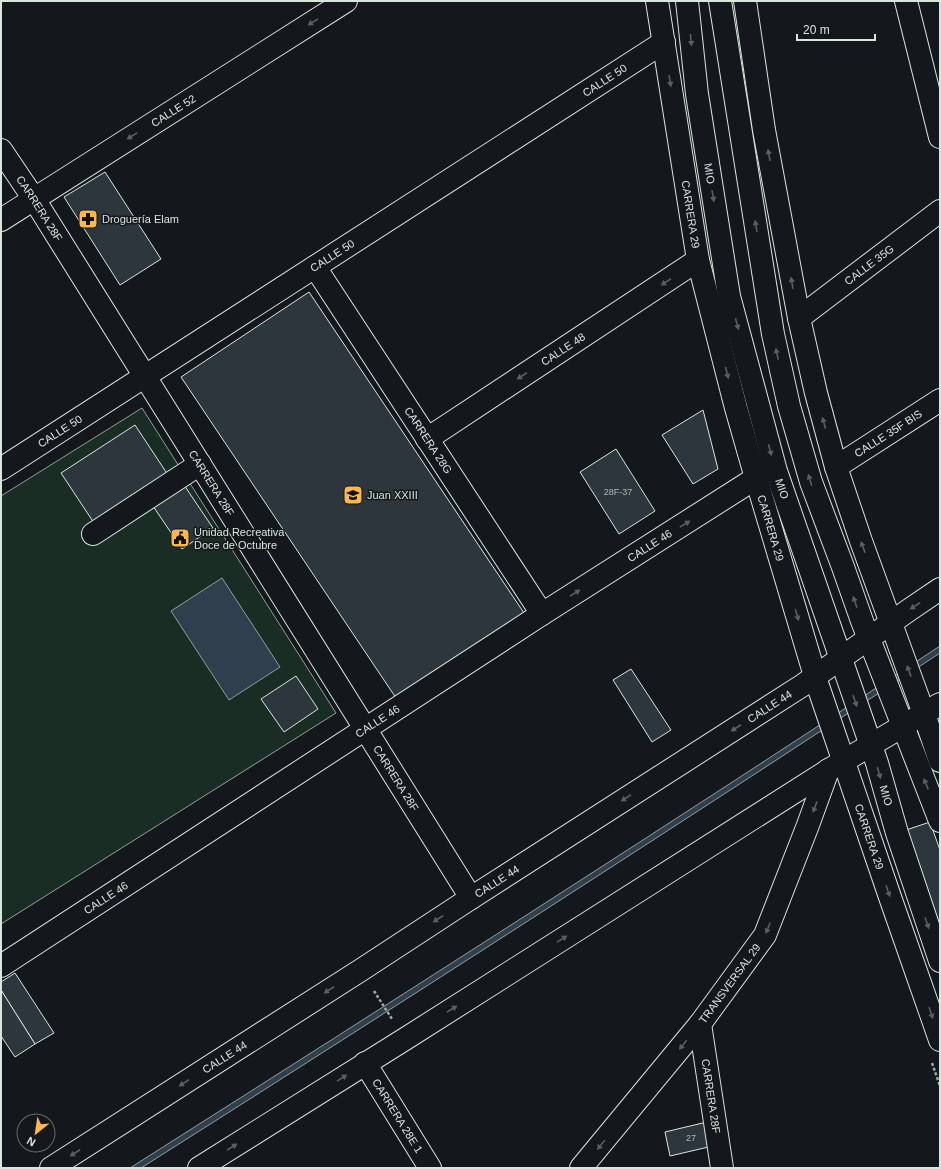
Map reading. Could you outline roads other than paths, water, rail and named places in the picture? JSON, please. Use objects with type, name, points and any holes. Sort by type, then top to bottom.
[{"type":"street","name":"CALLE 52","points":[[1,220],[346,1]]},
{"type":"street","name":"CARRERA 29","points":[[658,1],[698,260],[736,408],[817,681],[837,761],[940,1040]]},
{"type":"street","name":"MIO","points":[[687,1],[697,94],[729,296],[776,471],[877,764],[897,833],[940,961]]},
{"type":"street","points":[[720,1],[773,334],[789,406],[811,482],[862,621],[940,821]]},
{"type":"street","points":[[745,1],[764,130],[799,318],[816,393],[836,467],[861,541],[893,629],[929,708],[940,761]]},
{"type":"street","points":[[906,1],[940,137]]},
{"type":"street","name":"CALLE 50","points":[[1,469],[664,42]]},
{"type":"street","name":"CARRERA 28F","points":[[1,150],[34,199],[471,898]]},
{"type":"street","name":"CALLE 35G","points":[[799,318],[940,211]]},
{"type":"street","name":"CALLE 48","points":[[427,439],[698,260]]},
{"type":"street","name":"CARRERA 28G","points":[[315,267],[542,614]]},
{"type":"street","name":"CALLE 35F BIS","points":[[836,467],[940,400]]},
{"type":"street","points":[[93,534],[200,464]]},
{"type":"street","name":"CALLE 46","points":[[1,966],[542,614],[756,478]]},
{"type":"street","name":"CALLE 44","points":[[51,1168],[471,898],[817,681],[893,629],[940,589]]},
{"type":"street","points":[[199,1168],[405,1039],[868,741],[929,708]]},
{"type":"street","name":"TRANSVERSAL 29","points":[[581,1168],[700,1024],[765,934],[808,825],[837,761]]},
{"type":"street","name":"CARRERA 28F","points":[[700,1024],[722,1168]]},
{"type":"street","name":"CARRERA 28E 1","points":[[365,1063],[430,1168]]},
{"type":"water","points":[[222,578],[280,667],[229,700],[171,611]]},
{"type":"water","points":[[940,646],[940,653],[341,1041],[141,1168],[130,1168],[536,909]]},
{"type":"place","name":"Droguería Elam","points":[[88,219]]},
{"type":"place","name":"Juan XXIII","points":[[353,495]]},
{"type":"place","name":"Unidad Recreativa Doce de Octubre","points":[[180,538]]}]
